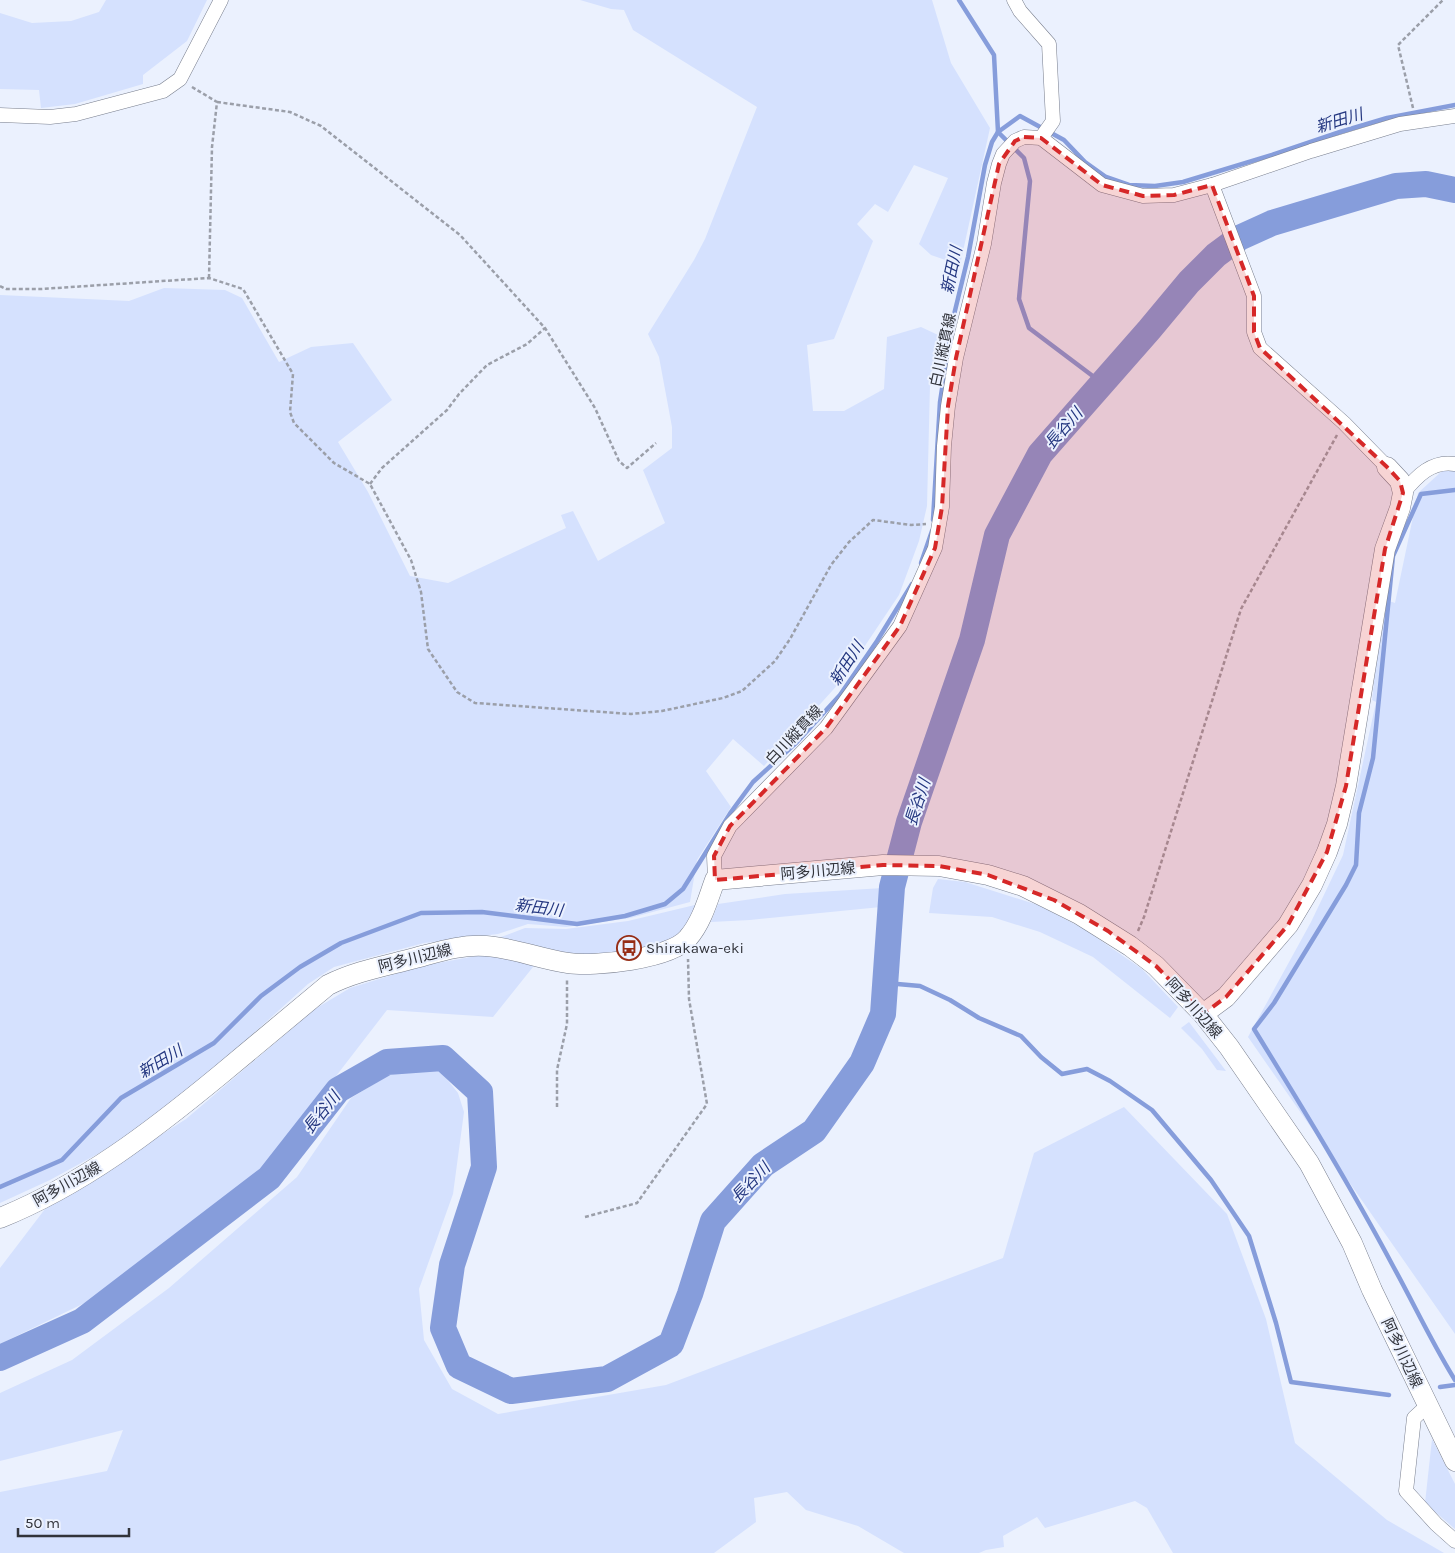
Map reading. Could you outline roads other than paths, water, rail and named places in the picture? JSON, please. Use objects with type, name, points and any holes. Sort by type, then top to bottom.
[{"type":"main road","points":[[1203,1014],[1226,997],[1288,926],[1312,884],[1327,852],[1337,824],[1346,786],[1385,549],[1400,508],[1403,493],[1400,481],[1387,467]]},
{"type":"main road","name":"阿多川辺線","points":[[0,1218],[31,1205],[110,1160],[185,1103],[328,985],[350,974],[464,946],[486,946],[519,951],[567,963],[590,965],[628,960],[662,953],[687,940],[702,914],[715,880],[883,865],[939,866],[988,875],[1023,886],[1079,914],[1130,946],[1156,966],[1203,1014],[1229,1047],[1309,1163],[1352,1243],[1372,1290],[1455,1461]]},
{"type":"street","points":[[0,114],[50,117],[76,114],[163,91],[180,79],[221,0]]},
{"type":"street","points":[[1014,0],[1020,12],[1049,44],[1046,131],[1102,185],[1143,196],[1174,195],[1212,185],[1400,124],[1455,116]]},
{"type":"street","name":"白川縦貫線","points":[[715,880],[714,856],[730,826],[826,728],[900,626],[935,548],[942,507],[944,446],[948,406],[956,358],[984,244],[994,183],[1003,154],[1012,145],[1024,137],[1046,131]]},
{"type":"street","points":[[1212,185],[1254,296],[1254,332],[1260,348],[1344,423],[1387,467]]},
{"type":"street","points":[[1403,493],[1417,476],[1433,466],[1445,462],[1455,464]]},
{"type":"street","points":[[1427,1406],[1414,1418],[1406,1492],[1455,1541]]},
{"type":"waterway","points":[[959,0],[994,55],[998,132],[1024,158],[1030,181],[1019,299],[1029,328],[1102,383]]},
{"type":"waterway","name":"新田川","points":[[933,520],[940,402],[952,323],[968,257],[985,165],[992,142],[998,132],[1020,116],[1064,140],[1085,162],[1106,177],[1129,185],[1155,186],[1183,182],[1387,118],[1455,105]]},
{"type":"waterway","name":"長谷川","points":[[0,1358],[82,1321],[269,1178],[338,1090],[387,1062],[443,1058],[480,1092],[484,1167],[452,1265],[443,1328],[459,1366],[511,1391],[607,1379],[671,1344],[690,1294],[713,1221],[763,1165],[814,1131],[862,1063],[883,1014],[892,887],[909,822],[972,640],[997,535],[1040,454],[1189,282],[1216,255],[1239,238],[1272,223],[1396,186],[1426,184],[1455,190]]},
{"type":"waterway","points":[[1455,490],[1421,494],[1393,556],[1373,758],[1359,813],[1356,865],[1346,885],[1274,1003],[1254,1029],[1360,1206],[1455,1380]]},
{"type":"waterway","name":"新田川","points":[[921,563],[932,531]]},
{"type":"waterway","name":"新田川","points":[[0,1187],[62,1160],[121,1098],[214,1043],[261,996],[300,967],[341,943],[421,913],[482,912],[577,924],[625,916],[665,904],[683,889],[731,812],[753,782],[797,742],[840,695],[877,641],[912,584]]},
{"type":"waterway","points":[[886,983],[920,986],[950,1000],[979,1018],[1021,1036],[1041,1057],[1062,1074],[1087,1069],[1110,1081],[1152,1110],[1211,1180],[1249,1236],[1276,1323],[1291,1382],[1389,1395]]},
{"type":"waterway","points":[[1440,1387],[1455,1385]]},
{"type":"place","name":"Shirakawa-eki","points":[[629,948]]}]
